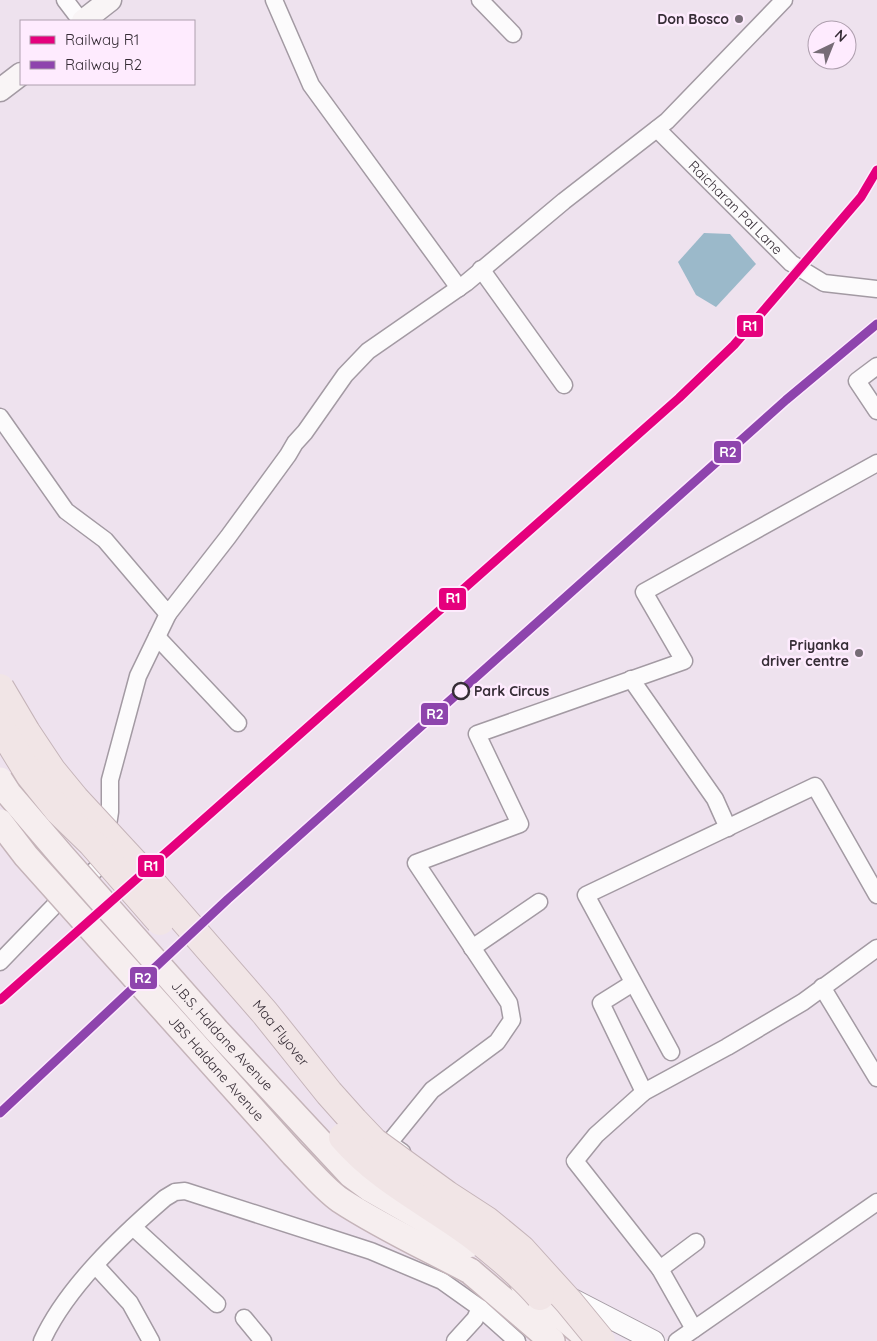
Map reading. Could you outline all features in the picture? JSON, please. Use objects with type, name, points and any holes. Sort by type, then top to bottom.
[{"type":"highway","name":"Maa Flyover","points":[[0,688],[26,732],[64,785],[266,1012],[329,1093],[367,1135],[447,1195],[488,1221],[521,1249],[601,1341]]},
{"type":"highway","name":"Maa Flyover","points":[[0,726],[30,775],[59,811],[92,843],[237,1008],[354,1149],[375,1168],[412,1196],[474,1236],[526,1280],[579,1341]]},
{"type":"main road","points":[[83,20],[110,0]]},
{"type":"main road","points":[[0,90],[20,75]]},
{"type":"main road","name":"J.B.S. Haldane Avenue","points":[[0,780],[9,794],[45,836],[211,1024],[351,1175],[474,1261],[552,1341]]},
{"type":"main road","name":"JBS Haldane Avenue","points":[[0,822],[26,856],[293,1154],[339,1199],[370,1218],[474,1261],[506,1270],[591,1341]]},
{"type":"street","points":[[65,0],[81,20]]},
{"type":"street","points":[[274,0],[311,85],[459,288]]},
{"type":"street","points":[[480,0],[514,34]]},
{"type":"street","points":[[0,962],[55,905],[102,864],[110,812],[110,780],[138,676],[168,614],[228,537],[345,374],[372,347],[459,288],[564,201],[667,121],[784,0]]},
{"type":"street","name":"Raicharan Pal Lane","points":[[657,129],[791,263],[824,283],[877,289]]},
{"type":"street","points":[[481,269],[564,385]]},
{"type":"street","points":[[877,366],[857,382],[877,411]]},
{"type":"street","points":[[0,418],[66,511],[105,540],[168,614]]},
{"type":"street","points":[[590,1308],[564,1276],[524,1238],[389,1142],[432,1090],[497,1042],[512,1020],[509,1003],[416,863],[520,824],[476,734],[684,661],[644,592],[877,463]]},
{"type":"street","points":[[157,638],[238,723]]},
{"type":"street","points":[[631,679],[715,799],[728,828]]},
{"type":"street","points":[[671,1052],[586,894],[814,786],[877,895]]},
{"type":"street","points":[[472,948],[539,902]]},
{"type":"street","points":[[694,1329],[660,1269],[575,1162],[596,1135],[644,1092],[736,1042],[803,1002],[877,948]]},
{"type":"street","points":[[633,983],[601,1003],[644,1092]]},
{"type":"street","points":[[822,987],[877,1078]]},
{"type":"street","points":[[42,1341],[58,1313],[79,1283],[133,1227],[165,1198],[175,1192],[186,1191],[371,1251],[442,1281],[480,1308],[518,1341]]},
{"type":"street","points":[[677,1341],[877,1202]]},
{"type":"street","points":[[133,1227],[217,1304]]},
{"type":"street","points":[[660,1269],[696,1242]]},
{"type":"street","points":[[96,1266],[130,1303],[151,1341]]},
{"type":"street","points":[[506,1270],[543,1284],[654,1341]]},
{"type":"street","points":[[455,1341],[475,1319],[480,1308]]},
{"type":"street","points":[[244,1318],[263,1341]]},
{"type":"water","points":[[704,233],[730,234],[756,264],[716,307],[696,295],[678,262]]},
{"type":"rail line","name":"R1","points":[[0,1000],[679,398],[734,345],[861,197],[877,170]]},
{"type":"rail line","name":"R2","points":[[0,1113],[228,899],[786,400],[877,324]]},
{"type":"place","name":"Don Bosco","points":[[739,19]]},
{"type":"place","name":"Priyanka driver centre","points":[[859,653]]},
{"type":"place","name":"Park Circus","points":[[461,691]]}]
